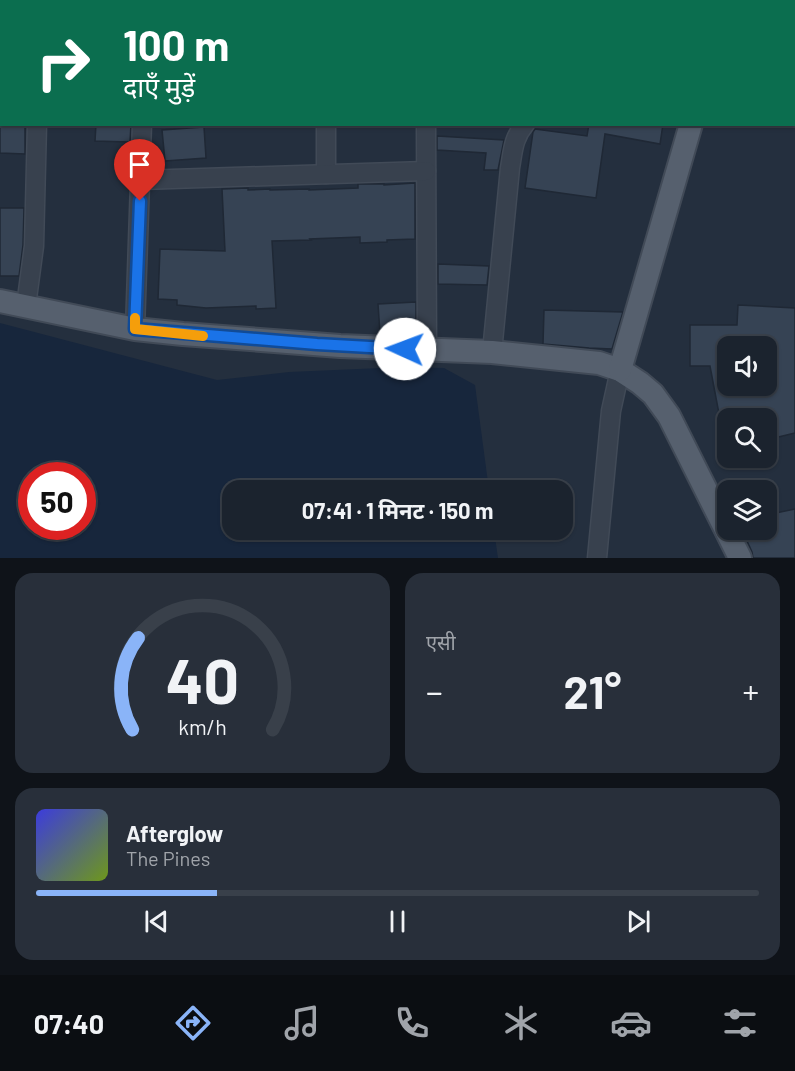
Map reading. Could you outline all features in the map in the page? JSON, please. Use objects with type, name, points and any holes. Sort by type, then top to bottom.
[{"type":"main road","points":[[620,370],[690,126]]},
{"type":"main road","points":[[0,301],[135,329],[328,345],[492,352],[599,363],[620,370],[652,394],[669,416],[740,558]]},
{"type":"street","points":[[26,306],[34,246],[37,126]]},
{"type":"street","points":[[135,329],[142,126]]},
{"type":"street","points":[[326,126],[326,174]]},
{"type":"street","points":[[426,126],[427,350]]},
{"type":"street","points":[[492,352],[510,168],[514,142],[523,126]]},
{"type":"street","points":[[141,180],[426,171]]},
{"type":"street","points":[[597,558],[611,411],[620,370]]},
{"type":"water","points":[[0,323],[217,380],[289,372],[404,367],[444,368],[475,385],[488,480],[222,480],[222,540],[495,540],[498,558],[0,558]]},
{"type":"building","points":[[0,126],[25,126],[25,154],[0,153]]},
{"type":"building","points":[[96,126],[131,126],[130,142],[95,141]]},
{"type":"building","points":[[589,126],[663,126],[660,144],[605,134],[596,198],[525,188],[535,129],[587,136]]},
{"type":"building","points":[[204,127],[206,158],[165,161],[162,130]]},
{"type":"building","points":[[437,136],[504,140],[498,170],[484,170],[486,153],[437,150]]},
{"type":"building","points":[[415,183],[415,239],[360,243],[360,237],[272,241],[276,308],[256,309],[256,306],[206,308],[177,305],[177,300],[158,299],[160,249],[225,251],[222,189],[309,190],[358,188],[358,184]]},
{"type":"building","points":[[0,208],[24,208],[19,276],[0,276]]},
{"type":"building","points":[[438,264],[489,266],[487,285],[438,284]]},
{"type":"building","points":[[416,302],[416,330],[380,333],[378,304]]},
{"type":"building","points":[[738,305],[795,308],[795,433],[777,437],[777,408],[718,408],[710,366],[690,366],[690,325],[737,325]]},
{"type":"building","points":[[544,310],[623,312],[612,349],[543,344]]},
{"type":"building","points":[[795,509],[795,558],[753,558],[747,540],[777,540],[777,513]]},
{"type":"slow traffic","points":[[135,318],[135,329],[203,336]]},
{"type":"route","points":[[140,201],[135,329],[340,346],[405,349]]}]
